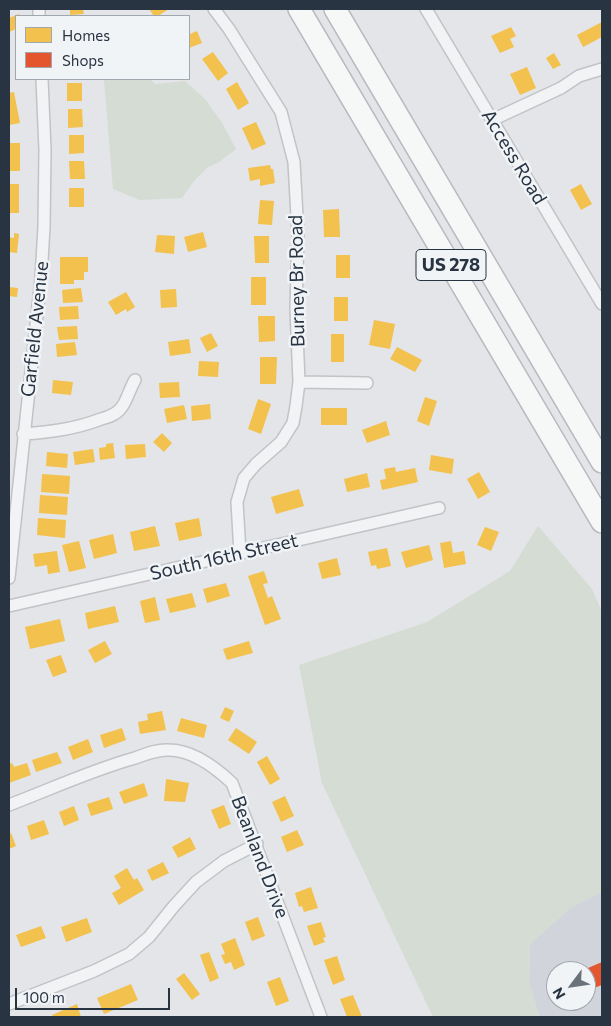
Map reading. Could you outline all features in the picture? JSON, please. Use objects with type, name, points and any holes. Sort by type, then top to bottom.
[{"type":"highway","name":"US 278","points":[[299,9],[601,521]]},
{"type":"highway","name":"US 278","points":[[335,9],[602,462]]},
{"type":"street","name":"Burney Br Road","points":[[214,9],[229,28],[281,112],[294,162],[298,235],[296,308],[299,382],[293,423],[282,442],[256,464],[244,478],[237,502],[240,553]]},
{"type":"street","name":"Access Road","points":[[426,9],[602,304]]},
{"type":"street","points":[[492,120],[561,88],[579,76],[602,68]]},
{"type":"street","name":"Garfield Avenue","points":[[9,578],[44,234],[45,150],[42,80]]},
{"type":"street","points":[[23,434],[49,433],[77,428],[114,414],[123,408],[128,391],[135,380]]},
{"type":"street","points":[[299,382],[367,383]]},
{"type":"street","name":"South 16th Street","points":[[9,606],[439,508]]},
{"type":"street","name":"Beanland Drive","points":[[9,804],[124,761],[161,750],[175,750],[202,760],[218,770],[232,783],[257,844],[321,1017]]},
{"type":"street","points":[[9,1004],[94,971],[129,954],[149,937],[196,882],[224,861],[257,844]]},
{"type":"shaded area","points":[[104,80],[151,80],[155,84],[185,81],[205,99],[222,123],[236,149],[219,162],[208,167],[194,181],[182,198],[140,200],[113,189]]},
{"type":"shaded area","points":[[538,526],[592,589],[602,612],[602,892],[571,907],[530,944],[529,982],[539,1017],[433,1017],[322,783],[299,665],[427,622],[510,571]]},
{"type":"shaded area","points":[[602,892],[602,1017],[539,1017],[529,982],[530,944],[571,907]]},
{"type":"building: Homes","points":[[70,9],[83,9],[84,14],[70,15]]},
{"type":"building: Homes","points":[[149,9],[169,9],[160,15],[153,15]]},
{"type":"building: Homes","points":[[15,16],[15,29],[9,32],[9,18]]},
{"type":"building: Homes","points":[[602,22],[602,37],[583,47],[577,35]]},
{"type":"building: Homes","points":[[511,27],[516,36],[510,39],[514,47],[500,53],[491,36]]},
{"type":"building: Homes","points":[[197,31],[202,43],[190,48],[190,34]]},
{"type":"building: Homes","points":[[213,52],[228,73],[218,81],[202,59]]},
{"type":"building: Homes","points":[[554,53],[561,65],[553,69],[546,58]]},
{"type":"building: Homes","points":[[527,67],[536,88],[520,95],[510,74]]},
{"type":"building: Homes","points":[[237,82],[249,103],[238,110],[226,89]]},
{"type":"building: Homes","points":[[67,83],[82,83],[82,101],[67,101]]},
{"type":"building: Homes","points":[[14,92],[20,123],[9,125],[9,93]]},
{"type":"building: Homes","points":[[68,109],[82,109],[83,127],[68,128]]},
{"type":"building: Homes","points":[[256,122],[266,144],[252,150],[242,128]]},
{"type":"building: Homes","points":[[69,135],[84,135],[84,153],[69,154]]},
{"type":"building: Homes","points":[[9,143],[20,143],[20,171],[9,171]]},
{"type":"building: Homes","points":[[69,161],[84,161],[85,179],[70,179]]},
{"type":"building: Homes","points":[[270,165],[271,169],[273,169],[275,183],[260,186],[260,179],[250,181],[248,168]]},
{"type":"building: Homes","points":[[9,184],[19,184],[19,213],[9,213]]},
{"type":"building: Homes","points":[[581,184],[592,204],[581,210],[570,190]]},
{"type":"building: Homes","points":[[69,188],[84,188],[84,207],[69,207]]},
{"type":"building: Homes","points":[[260,200],[274,201],[272,225],[258,224]]},
{"type":"building: Homes","points":[[339,209],[340,237],[324,237],[323,210]]},
{"type":"building: Homes","points":[[203,232],[207,247],[188,252],[184,237]]},
{"type":"building: Homes","points":[[14,233],[19,234],[17,253],[9,252],[9,237],[14,238]]},
{"type":"building: Homes","points":[[157,235],[175,236],[174,254],[155,252]]},
{"type":"building: Homes","points":[[254,236],[269,236],[269,263],[255,263]]},
{"type":"building: Homes","points":[[336,255],[350,255],[350,278],[336,278]]},
{"type":"building: Homes","points":[[60,257],[88,257],[88,272],[84,272],[84,280],[74,280],[74,284],[60,284]]},
{"type":"building: Homes","points":[[251,277],[266,277],[266,305],[251,305]]},
{"type":"building: Homes","points":[[9,287],[18,288],[17,297],[9,296]]},
{"type":"building: Homes","points":[[81,288],[83,302],[63,303],[62,290]]},
{"type":"building: Homes","points":[[176,289],[177,307],[161,308],[160,290]]},
{"type":"building: Homes","points":[[126,292],[135,307],[127,312],[126,309],[116,315],[108,302]]},
{"type":"building: Homes","points":[[334,297],[348,297],[348,321],[334,321]]},
{"type":"building: Homes","points":[[78,306],[79,319],[60,320],[59,307]]},
{"type":"building: Homes","points":[[258,316],[275,316],[275,341],[259,342]]},
{"type":"building: Homes","points":[[374,320],[395,324],[390,349],[369,345]]},
{"type":"building: Homes","points":[[77,326],[78,339],[59,340],[57,327]]},
{"type":"building: Homes","points":[[211,333],[218,346],[207,352],[200,338]]},
{"type":"building: Homes","points":[[331,334],[344,334],[344,362],[331,362]]},
{"type":"building: Homes","points":[[189,339],[191,353],[170,356],[168,342]]},
{"type":"building: Homes","points":[[75,342],[77,355],[57,357],[56,344]]},
{"type":"building: Homes","points":[[397,347],[422,360],[415,372],[390,359]]},
{"type":"building: Homes","points":[[260,357],[277,357],[276,384],[260,384]]},
{"type":"building: Homes","points":[[199,361],[219,362],[218,377],[198,376]]},
{"type":"building: Homes","points":[[53,380],[73,382],[71,395],[52,393]]},
{"type":"building: Homes","points":[[179,382],[180,397],[160,398],[159,383]]},
{"type":"building: Homes","points":[[425,397],[437,401],[429,426],[417,421]]},
{"type":"building: Homes","points":[[258,399],[271,404],[261,434],[248,429]]},
{"type":"building: Homes","points":[[210,404],[211,419],[192,421],[191,406]]},
{"type":"building: Homes","points":[[184,405],[187,419],[167,423],[164,409]]},
{"type":"building: Homes","points":[[321,408],[347,408],[347,425],[321,425]]},
{"type":"building: Homes","points":[[386,421],[390,435],[367,443],[362,430]]},
{"type":"building: Homes","points":[[162,433],[172,443],[164,452],[153,442]]},
{"type":"building: Homes","points":[[113,443],[115,458],[100,460],[99,448]]},
{"type":"building: Homes","points":[[145,444],[146,457],[126,459],[125,445]]},
{"type":"building: Homes","points":[[93,449],[95,462],[75,465],[73,452]]},
{"type":"building: Homes","points":[[47,452],[68,454],[67,468],[46,466]]},
{"type":"building: Homes","points":[[431,455],[454,459],[452,474],[429,470]]},
{"type":"building: Homes","points":[[395,467],[396,472],[415,468],[418,482],[382,490],[380,480],[386,479],[384,469]]},
{"type":"building: Homes","points":[[479,472],[490,492],[478,499],[467,479]]},
{"type":"building: Homes","points":[[367,473],[370,487],[347,492],[344,479]]},
{"type":"building: Homes","points":[[42,474],[70,476],[69,494],[41,492]]},
{"type":"building: Homes","points":[[299,489],[304,506],[276,514],[271,497]]},
{"type":"building: Homes","points":[[40,495],[68,497],[67,515],[39,513]]},
{"type":"building: Homes","points":[[38,518],[66,520],[65,538],[37,535]]},
{"type":"building: Homes","points":[[199,518],[202,536],[179,541],[175,523]]},
{"type":"building: Homes","points":[[155,526],[160,546],[134,551],[130,532]]},
{"type":"building: Homes","points":[[485,527],[499,532],[491,551],[477,545]]},
{"type":"building: Homes","points":[[113,534],[117,553],[94,559],[89,540]]},
{"type":"building: Homes","points":[[79,541],[86,568],[69,572],[62,545]]},
{"type":"building: Homes","points":[[451,541],[453,553],[464,551],[466,564],[444,568],[440,543]]},
{"type":"building: Homes","points":[[429,545],[433,560],[406,568],[401,552]]},
{"type":"building: Homes","points":[[387,548],[391,566],[377,569],[376,565],[371,566],[368,552]]},
{"type":"building: Homes","points":[[57,551],[60,572],[48,574],[47,565],[35,567],[33,554]]},
{"type":"building: Homes","points":[[337,558],[341,575],[322,579],[318,563]]},
{"type":"building: Homes","points":[[264,571],[268,583],[263,584],[268,598],[272,596],[281,619],[265,625],[248,576]]},
{"type":"building: Homes","points":[[226,583],[230,596],[207,603],[203,589]]},
{"type":"building: Homes","points":[[192,593],[196,607],[170,613],[166,599]]},
{"type":"building: Homes","points":[[155,597],[160,620],[145,623],[140,601]]},
{"type":"building: Homes","points":[[115,606],[119,622],[88,629],[85,613]]},
{"type":"building: Homes","points":[[60,619],[65,641],[30,649],[25,627]]},
{"type":"building: Homes","points":[[105,641],[112,654],[95,663],[88,650]]},
{"type":"building: Homes","points":[[249,641],[253,653],[227,660],[223,649]]},
{"type":"building: Homes","points":[[61,655],[67,672],[53,677],[46,660]]},
{"type":"building: Homes","points":[[225,707],[234,711],[229,722],[220,718]]},
{"type":"building: Homes","points":[[162,711],[166,730],[140,734],[138,722],[148,720],[147,714]]},
{"type":"building: Homes","points":[[181,718],[207,725],[204,738],[177,731]]},
{"type":"building: Homes","points":[[122,728],[126,740],[104,748],[100,735]]},
{"type":"building: Homes","points":[[236,728],[257,742],[249,754],[228,740]]},
{"type":"building: Homes","points":[[88,739],[93,752],[73,760],[68,747]]},
{"type":"building: Homes","points":[[57,752],[62,763],[36,772],[32,760]]},
{"type":"building: Homes","points":[[267,756],[280,779],[270,785],[257,762]]},
{"type":"building: Homes","points":[[12,763],[14,767],[27,763],[31,775],[9,783],[9,764]]},
{"type":"building: Homes","points":[[166,779],[189,783],[185,802],[164,801]]},
{"type":"building: Homes","points":[[144,783],[148,796],[124,804],[119,792]]},
{"type":"building: Homes","points":[[285,796],[294,816],[281,822],[272,802]]},
{"type":"building: Homes","points":[[109,797],[113,809],[91,816],[87,804]]},
{"type":"building: Homes","points":[[224,805],[231,824],[219,829],[211,810]]},
{"type":"building: Homes","points":[[74,806],[79,820],[64,826],[59,812]]},
{"type":"building: Homes","points":[[44,820],[49,834],[31,840],[27,826]]},
{"type":"building: Homes","points":[[297,830],[304,845],[287,852],[281,837]]},
{"type":"building: Homes","points":[[11,833],[16,846],[9,849],[9,834]]},
{"type":"building: Homes","points":[[190,837],[196,849],[178,858],[172,847]]},
{"type":"building: Homes","points":[[163,862],[169,873],[152,881],[147,870]]},
{"type":"building: Homes","points":[[127,868],[134,880],[137,878],[144,890],[119,905],[112,893],[121,888],[114,876]]},
{"type":"building: Homes","points":[[311,887],[318,908],[304,912],[302,906],[299,907],[295,893]]},
{"type":"building: Homes","points":[[258,917],[265,936],[252,941],[245,922]]},
{"type":"building: Homes","points":[[87,918],[92,932],[66,942],[61,927]]},
{"type":"building: Homes","points":[[321,922],[326,937],[323,938],[325,942],[314,946],[307,926]]},
{"type":"building: Homes","points":[[41,926],[46,938],[21,947],[16,935]]},
{"type":"building: Homes","points":[[235,938],[245,965],[234,970],[231,962],[225,964],[221,955],[225,954],[221,944]]},
{"type":"building: Homes","points":[[209,952],[219,978],[210,982],[200,955]]},
{"type":"building: Homes","points":[[337,956],[345,980],[333,985],[324,960]]},
{"type":"building: Homes","points":[[184,973],[200,994],[192,1000],[176,979]]},
{"type":"building: Homes","points":[[280,977],[289,1001],[276,1006],[267,982]]},
{"type":"building: Homes","points":[[131,984],[138,1000],[104,1014],[97,998]]},
{"type":"building: Homes","points":[[353,995],[362,1017],[347,1017],[340,999]]},
{"type":"building: Homes","points":[[77,1004],[81,1017],[53,1017],[52,1015]]},
{"type":"building: Shops","points":[[602,962],[602,985],[596,987],[596,965]]}]
